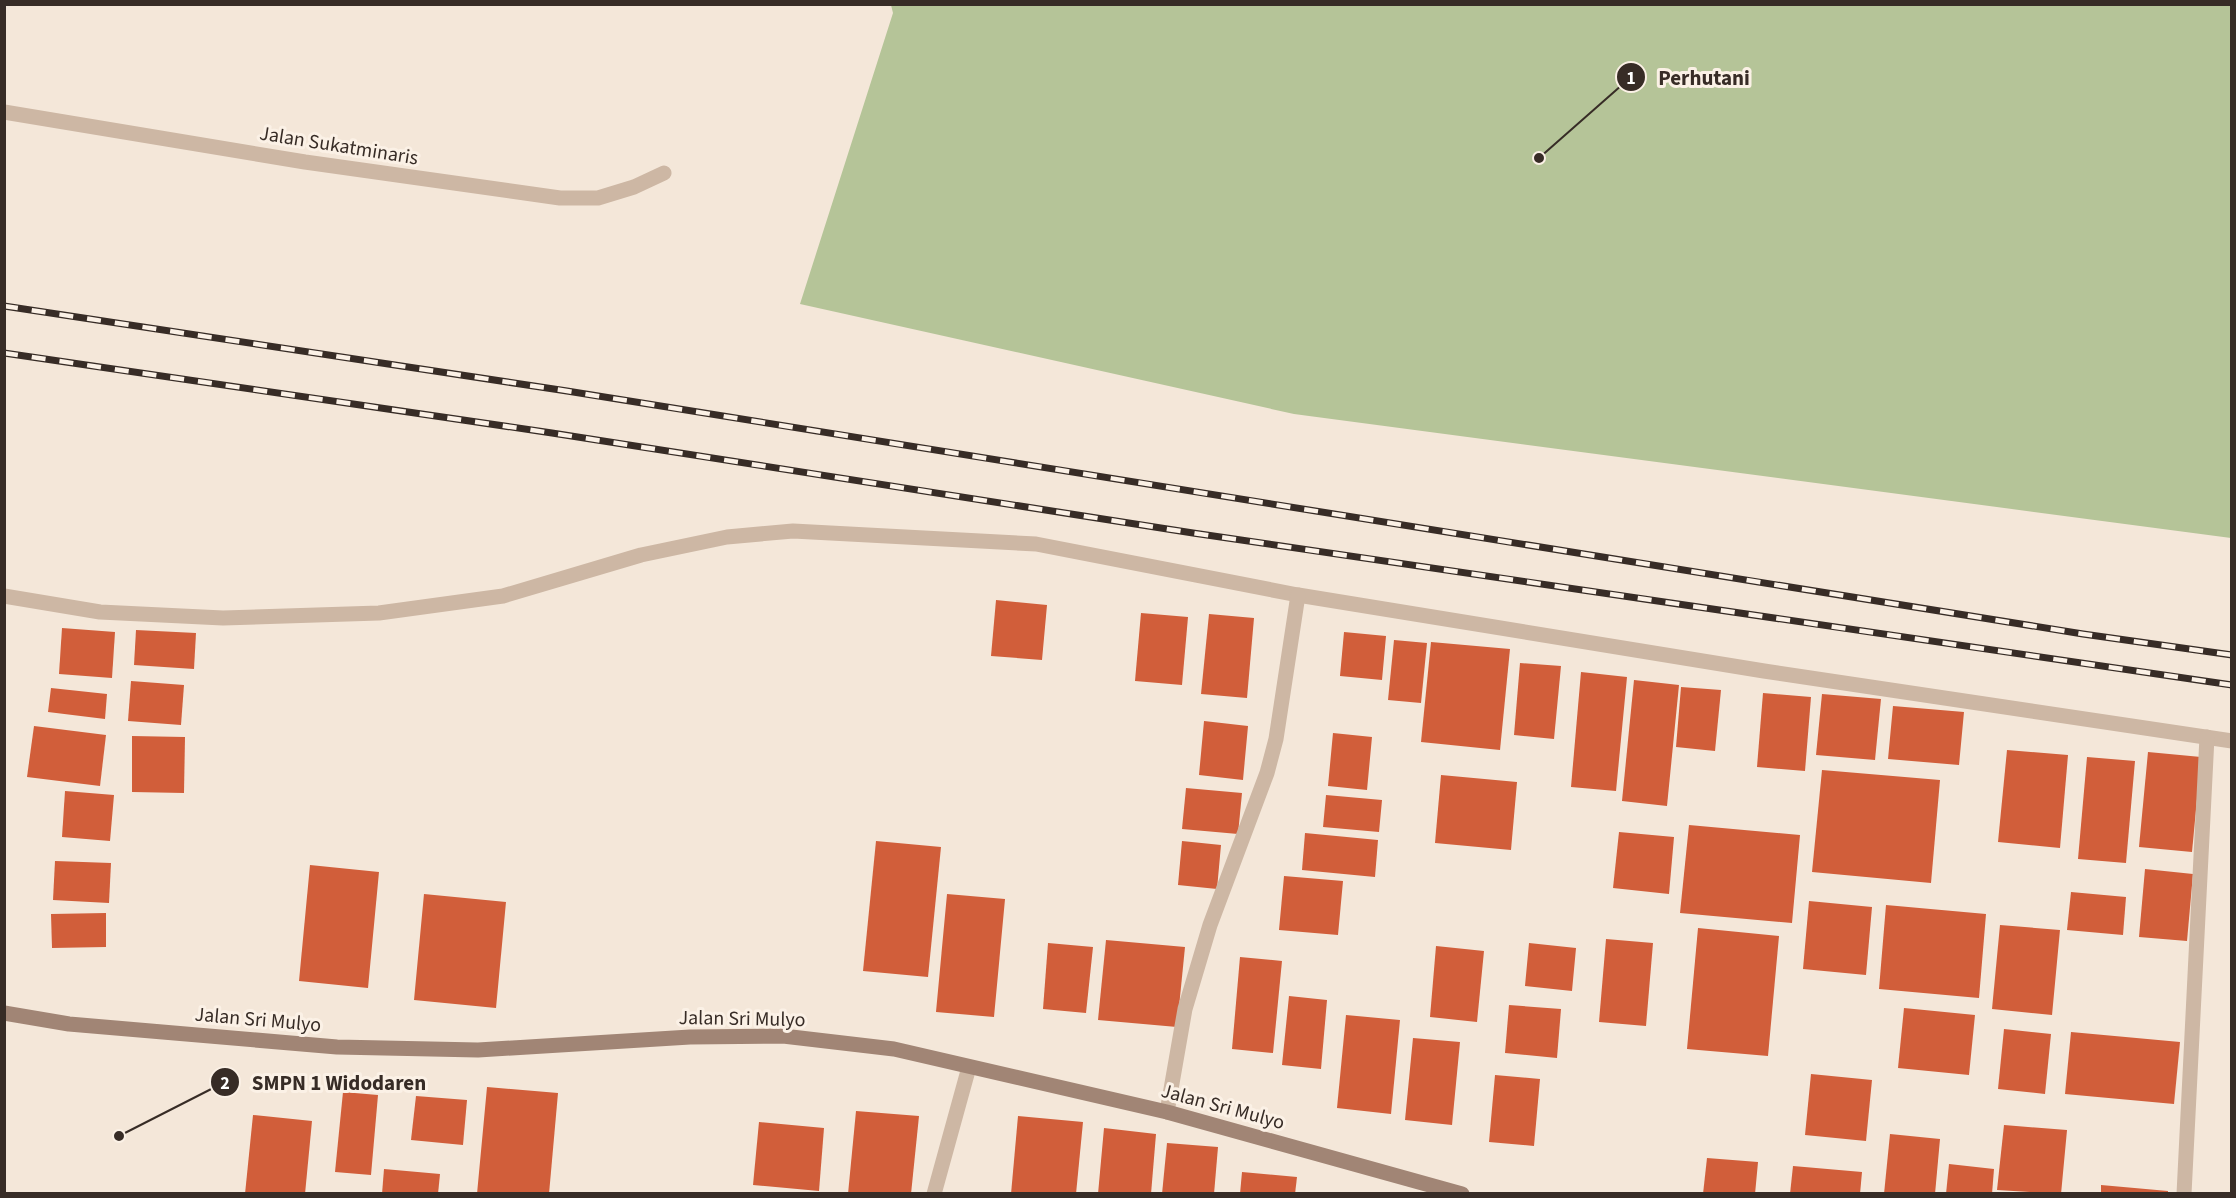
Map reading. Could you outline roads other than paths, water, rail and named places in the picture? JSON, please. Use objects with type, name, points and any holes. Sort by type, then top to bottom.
[{"type":"main road","name":"Jalan Sri Mulyo","points":[[4,1013],[69,1024],[337,1047],[478,1050],[690,1037],[783,1036],[894,1049],[1167,1112],[1462,1194]]},
{"type":"street","name":"Jalan Sukatminaris","points":[[4,112],[305,162],[560,198],[598,198],[634,187],[664,173]]},
{"type":"street","points":[[4,596],[100,612],[212,617],[379,613],[503,596],[641,555],[727,537],[794,531],[1036,544],[1298,595],[1764,671],[2232,741]]},
{"type":"street","points":[[1167,1112],[1185,1009],[1206,935],[1267,773],[1276,739],[1298,595]]},
{"type":"street","points":[[2184,1194],[2207,737]]},
{"type":"street","points":[[934,1194],[969,1067]]},
{"type":"railway","points":[[4,306],[567,391],[2083,634],[2232,655]]},
{"type":"railway","points":[[4,353],[552,433],[1193,533],[2232,685]]},
{"type":"place","name":"Perhutani","points":[[1539,158]]},
{"type":"place","name":"SMPN 1 Widodaren","points":[[119,1136]]}]
